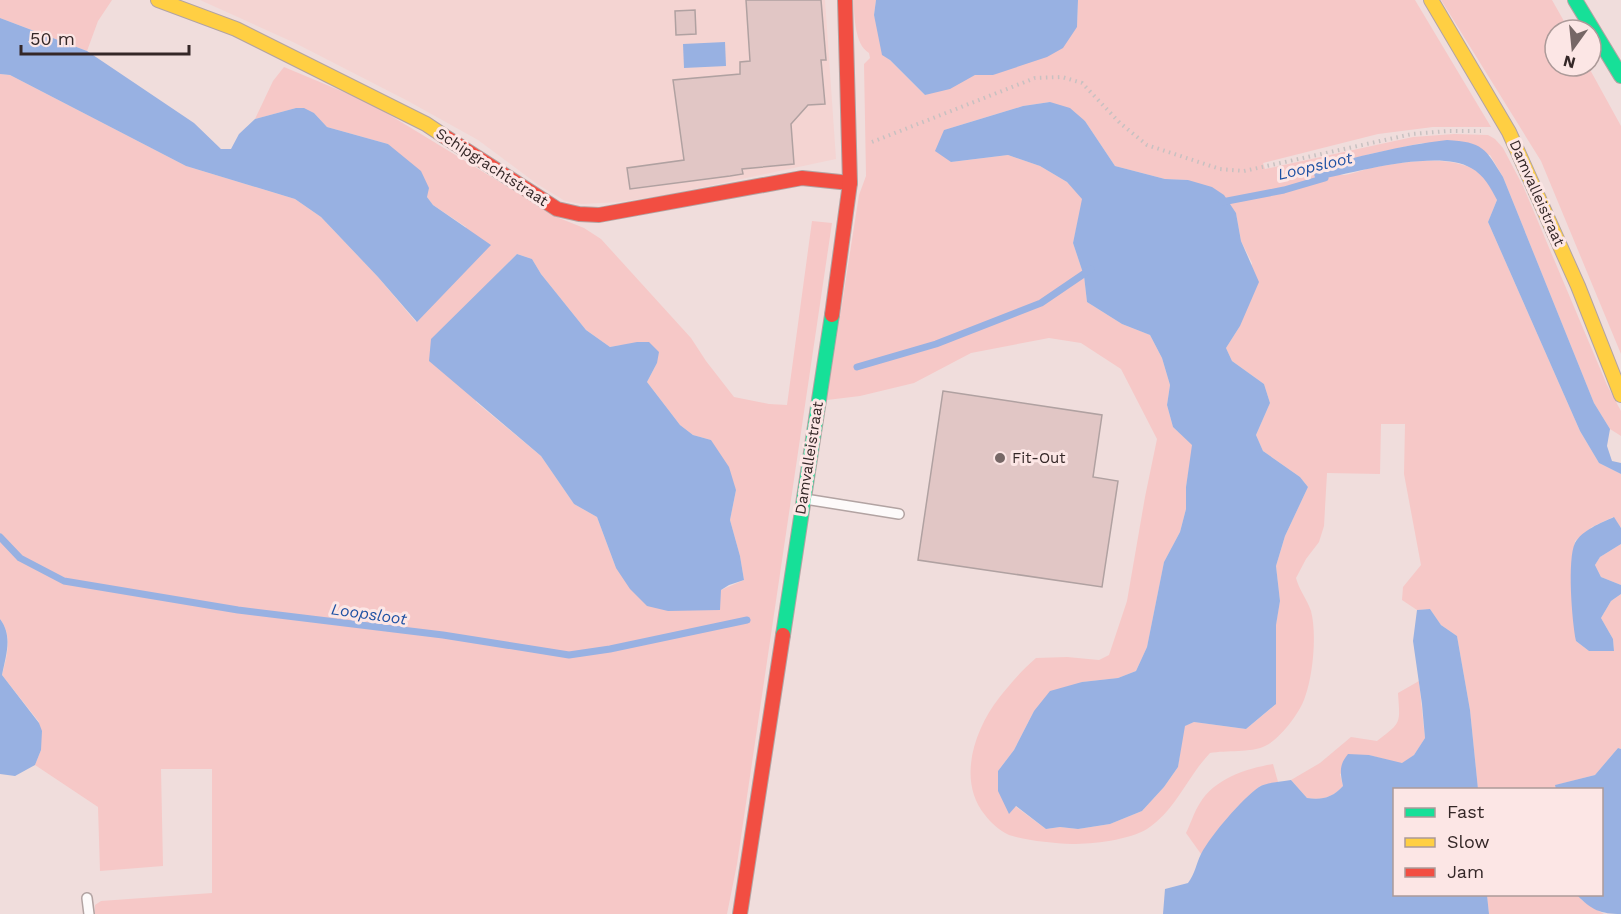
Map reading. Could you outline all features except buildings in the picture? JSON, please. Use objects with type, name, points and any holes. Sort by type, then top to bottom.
[{"type":"main road","name":"Schipgrachtstraat","points":[[158,0],[236,29],[426,124],[557,208],[579,214],[599,215],[802,178],[850,183]]},
{"type":"main road","name":"Damvalleistraat","points":[[740,914],[802,499],[829,340],[850,183],[844,0]]},
{"type":"main road","name":"Damvalleistraat","points":[[1431,0],[1509,132],[1578,286],[1621,395]]},
{"type":"main road","points":[[1575,0],[1621,76]]},
{"type":"lane","points":[[802,499],[899,514]]},
{"type":"lane","points":[[87,898],[89,914]]},
{"type":"path","points":[[850,151],[1035,78],[1062,77],[1082,83],[1120,123],[1147,145],[1220,169],[1244,171],[1412,134],[1447,131],[1509,132]]},
{"type":"shaded area","points":[[0,0],[112,0],[98,21],[87,51],[0,18]]},
{"type":"shaded area","points":[[200,0],[825,0],[836,159],[666,195],[619,202],[582,204],[565,201],[537,184],[478,140],[408,101],[295,43]]},
{"type":"shaded area","points":[[853,0],[876,0],[874,15],[890,60],[925,95],[975,75],[993,75],[1077,27],[1078,0],[1415,0],[1491,127],[1433,127],[1378,134],[1263,163],[1265,169],[1413,137],[1454,134],[1488,135],[1503,148],[1523,186],[1607,385],[1621,411],[1621,436],[1610,429],[1594,403],[1503,177],[1490,155],[1422,143],[1312,169],[1343,175],[1399,163],[1432,161],[1462,165],[1475,170],[1486,179],[1497,200],[1488,222],[1580,431],[1599,463],[1621,474],[1621,528],[1613,517],[1592,527],[1575,541],[1571,571],[1576,641],[1589,651],[1614,650],[1613,639],[1601,618],[1611,601],[1621,594],[1621,749],[1618,748],[1595,775],[1556,785],[1556,788],[1478,788],[1470,710],[1457,636],[1441,625],[1430,609],[1417,610],[1402,600],[1403,587],[1421,565],[1404,474],[1405,424],[1381,424],[1380,474],[1327,473],[1324,526],[1319,542],[1306,559],[1296,578],[1313,620],[1314,643],[1310,678],[1302,703],[1283,732],[1271,743],[1259,748],[1210,753],[1166,812],[1147,829],[1131,836],[1090,843],[1048,842],[1009,835],[990,821],[977,802],[972,787],[972,756],[982,725],[1003,693],[1036,658],[1067,657],[1099,660],[1109,655],[1127,601],[1157,439],[1121,369],[1081,343],[1049,338],[971,353],[914,383],[860,396],[827,400],[859,195],[866,176],[864,64],[870,58],[869,53],[860,43]],"holes":[[[1050,102],[1085,121],[1115,166],[1165,179],[1188,180],[1236,213],[1241,241],[1252,263],[1240,326],[1226,348],[1232,361],[1264,384],[1270,403],[1256,435],[1263,451],[1300,477],[1308,487],[1285,536],[1276,566],[1280,601],[1276,624],[1275,705],[1246,729],[1194,722],[1184,726],[1178,767],[1164,787],[1142,811],[1110,824],[1078,829],[1060,827],[1046,829],[1015,806],[1009,813],[998,771],[1014,750],[1034,711],[1082,682],[1118,678],[1136,671],[1147,647],[1164,562],[1180,532],[1186,509],[1186,487],[1193,445],[1173,427],[1167,405],[1170,385],[1162,358],[1150,335],[1122,324],[1087,302],[1084,276],[1073,243],[1083,199],[1067,182],[1040,166],[1008,155],[951,162],[944,130],[1023,106]]]},
{"type":"shaded area","points":[[1441,0],[1552,0],[1562,18],[1543,18],[1543,78],[1595,78],[1621,126],[1621,354],[1541,161]]},
{"type":"shaded area","points":[[284,67],[370,103],[559,218],[584,228],[601,239],[691,338],[734,397],[787,405],[812,221],[832,223],[737,864],[727,914],[95,914],[95,905],[101,901],[212,893],[212,769],[161,769],[163,866],[100,871],[98,807],[35,765],[41,750],[39,722],[2,675],[8,639],[0,619],[0,74],[10,75],[186,166],[295,199],[321,217],[378,277],[416,322],[466,227],[433,205],[388,144],[327,127],[314,113],[296,108],[255,119],[273,81]],"holes":[[[517,254],[532,259],[541,274],[586,330],[610,347],[621,345],[657,363],[647,382],[680,425],[693,435],[711,440],[736,490],[730,520],[744,580],[721,590],[616,568],[597,517],[574,504],[541,456],[476,402],[498,273]]]},
{"type":"shaded area","points":[[1621,544],[1621,585],[1601,577],[1595,565],[1600,557]]},
{"type":"shaded area","points":[[1419,681],[1425,738],[1414,755],[1402,764],[1369,755],[1340,774],[1343,786],[1331,796],[1318,799],[1307,798],[1291,780],[1320,763],[1351,737],[1377,741],[1385,735],[1398,722],[1398,693]]},
{"type":"shaded area","points":[[1273,764],[1278,782],[1260,786],[1236,809],[1201,854],[1186,833],[1196,810],[1206,795],[1222,781],[1232,776]]},
{"type":"shaded area","points":[[1487,896],[1578,896],[1604,914],[1489,914]]},
{"type":"water","points":[[876,0],[1078,0],[1077,27],[1063,48],[1047,57],[993,75],[975,75],[950,89],[925,95],[882,55],[874,15]]},
{"type":"water","points":[[0,18],[87,51],[194,123],[221,149],[231,149],[239,134],[255,119],[296,108],[304,108],[314,113],[327,127],[388,144],[421,171],[429,188],[427,197],[433,205],[491,245],[417,322],[321,217],[295,199],[186,166],[10,75],[0,74]]},
{"type":"water","points":[[725,42],[726,66],[684,68],[683,44]]},
{"type":"water","points":[[1050,102],[1070,108],[1085,121],[1115,166],[1165,179],[1188,180],[1212,187],[1224,195],[1236,213],[1241,241],[1259,282],[1240,326],[1226,348],[1232,361],[1264,384],[1270,403],[1256,435],[1263,451],[1300,477],[1308,487],[1285,536],[1276,566],[1280,601],[1276,625],[1276,704],[1246,729],[1194,722],[1185,726],[1178,767],[1164,787],[1142,811],[1110,824],[1078,829],[1060,827],[1046,829],[1016,806],[1009,814],[998,791],[998,771],[1014,750],[1034,711],[1050,691],[1082,682],[1118,678],[1136,671],[1147,647],[1164,562],[1180,532],[1186,509],[1186,487],[1192,445],[1173,427],[1167,405],[1170,385],[1162,358],[1150,335],[1122,324],[1087,302],[1084,276],[1073,243],[1082,199],[1067,182],[1040,166],[1008,155],[951,162],[935,151],[944,130],[1023,106]]},
{"type":"water","points":[[1447,140],[1482,148],[1503,177],[1594,403],[1610,429],[1607,446],[1612,461],[1621,463],[1621,474],[1599,463],[1580,431],[1488,222],[1497,200],[1480,174],[1457,162],[1438,160],[1395,164],[1316,180],[1312,169],[1396,148]]},
{"type":"water","points":[[517,254],[532,259],[541,274],[586,330],[610,347],[649,342],[659,352],[657,363],[647,382],[680,425],[693,435],[711,440],[729,467],[736,490],[730,520],[744,580],[721,590],[720,610],[668,611],[647,606],[630,589],[616,568],[597,517],[574,504],[541,456],[429,361],[431,339]]},
{"type":"water","points":[[1614,517],[1621,528],[1621,544],[1600,557],[1595,565],[1601,577],[1621,585],[1621,594],[1611,601],[1601,618],[1613,639],[1614,651],[1589,651],[1576,641],[1574,632],[1571,591],[1573,551],[1575,543],[1582,534]]},
{"type":"water","points":[[1430,609],[1441,625],[1457,636],[1470,710],[1478,788],[1393,788],[1393,896],[1487,896],[1489,914],[1163,914],[1165,889],[1188,883],[1201,854],[1212,837],[1236,808],[1262,785],[1291,780],[1307,798],[1317,799],[1331,796],[1343,786],[1341,769],[1348,754],[1369,755],[1402,763],[1414,755],[1425,738],[1413,641],[1417,610]]},
{"type":"water","points":[[0,619],[7,639],[7,653],[2,675],[39,723],[42,731],[41,750],[35,765],[15,776],[0,774]]},
{"type":"water","points":[[1618,748],[1621,749],[1621,914],[1597,910],[1578,896],[1603,896],[1603,788],[1556,788],[1555,785],[1595,775]]},
{"type":"waterway","name":"Loopsloot","points":[[1222,202],[1284,190],[1325,178]]},
{"type":"waterway","name":"Loopsloot","points":[[857,367],[936,344],[1041,303],[1091,269]]},
{"type":"waterway","name":"Loopsloot","points":[[0,537],[20,558],[64,581],[238,610],[443,635],[569,655],[610,649],[747,620]]},
{"type":"traffic: fast","points":[[1575,0],[1621,76]]},
{"type":"traffic: fast","points":[[783,635],[832,315]]},
{"type":"traffic: slow","points":[[158,0],[236,29],[426,124],[444,136]]},
{"type":"traffic: slow","points":[[1431,0],[1509,132],[1578,286],[1621,395]]},
{"type":"traffic: jam","points":[[832,315],[850,183],[845,0]]},
{"type":"traffic: jam","points":[[444,136],[557,209],[579,214],[599,215],[802,178],[850,183]]},
{"type":"traffic: jam","points":[[740,914],[783,635]]},
{"type":"place","name":"Fit-Out","points":[[1000,458]]}]
